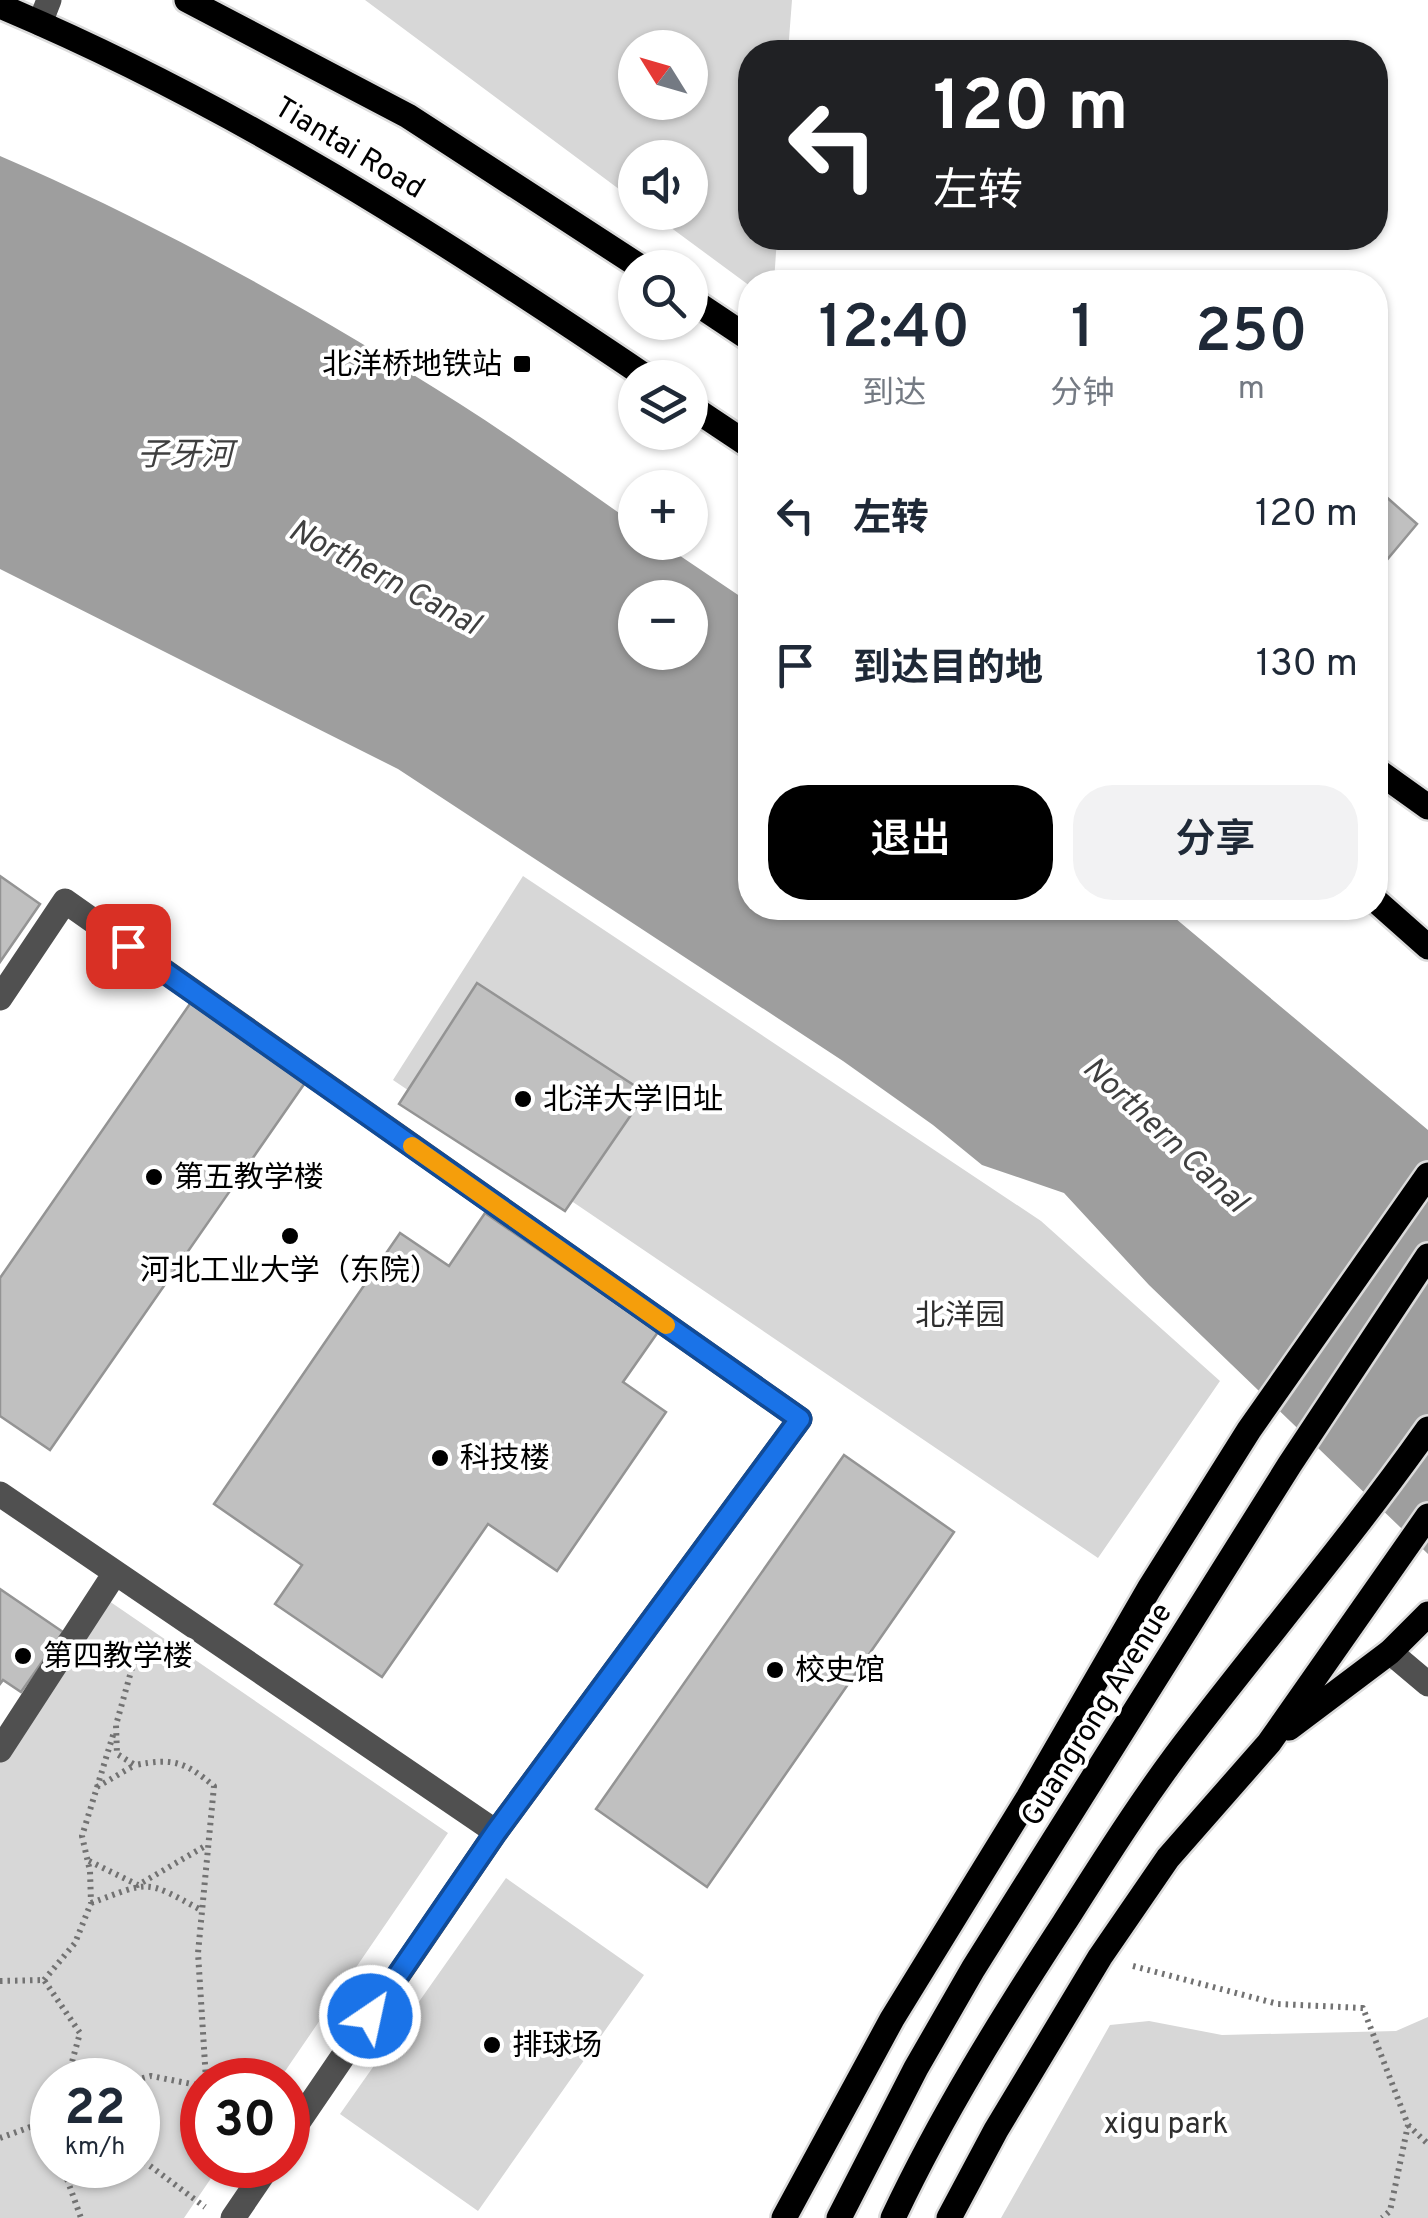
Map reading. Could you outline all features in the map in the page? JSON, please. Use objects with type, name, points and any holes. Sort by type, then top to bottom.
[{"type":"main road","name":"Tiantai Road","points":[[187,0],[408,116],[618,252]]},
{"type":"main road","name":"Tiantai Road","points":[[0,6],[45,12],[246,124],[398,212],[621,360]]},
{"type":"main road","points":[[708,311],[738,331]]},
{"type":"main road","points":[[708,418],[738,438]]},
{"type":"main road","points":[[1388,779],[1428,807]]},
{"type":"main road","points":[[1388,912],[1428,948]]},
{"type":"main road","points":[[784,2218],[892,2019],[1028,1798],[1149,1589],[1249,1430],[1428,1175]]},
{"type":"main road","name":"Guangrong Avenue","points":[[839,2218],[916,2068],[973,1969],[1290,1464],[1428,1256]]},
{"type":"main road","points":[[893,2218],[1012,2003],[1097,1871],[1194,1732],[1366,1516],[1428,1429]]},
{"type":"main road","points":[[949,2218],[996,2130],[1100,1957],[1168,1858],[1269,1743],[1428,1516]]},
{"type":"main road","points":[[1269,1743],[1390,1652],[1428,1614]]},
{"type":"street","points":[[0,998],[65,902],[800,1419],[496,1832],[310,2105]]},
{"type":"street","points":[[0,1494],[496,1832]]},
{"type":"street","points":[[0,1750],[116,1574]]},
{"type":"street","points":[[1390,1652],[1428,1684]]},
{"type":"street","points":[[233,2218],[253,2188]]},
{"type":"path","points":[[0,1981],[44,1980],[75,1943],[91,1903],[82,1836],[132,1668],[89,1614]]},
{"type":"path","points":[[116,1725],[117,1754],[134,1765]]},
{"type":"path","points":[[97,1787],[134,1765],[162,1760],[189,1765],[214,1786],[198,1953],[203,2058]]},
{"type":"path","points":[[91,1903],[138,1886],[208,1845]]},
{"type":"path","points":[[88,1861],[138,1886],[154,1884],[201,1910]]},
{"type":"path","points":[[1100,1957],[1278,2004],[1363,2008],[1408,2125],[1428,2144]]},
{"type":"path","points":[[44,1980],[80,2033],[73,2058]]},
{"type":"path","points":[[1382,2218],[1390,2211],[1408,2125]]},
{"type":"path","points":[[0,2138],[30,2127]]},
{"type":"path","points":[[160,2174],[218,2218]]},
{"type":"path","points":[[70,2188],[81,2218]]},
{"type":"green space","points":[[365,0],[792,0],[789,40],[738,40],[738,250],[776,250],[775,270],[738,270],[738,277],[708,255],[708,250],[701,250],[674,230],[708,230],[708,140],[618,140],[618,188]]},
{"type":"green space","name":"北洋园","points":[[523,876],[1041,1221],[1220,1381],[1098,1558],[393,1080]]},
{"type":"green space","points":[[109,1601],[448,1833],[294,2058],[180,2058],[180,2188],[204,2188],[184,2218],[0,2218],[0,1760]]},
{"type":"green space","name":"排球场","points":[[506,1878],[644,1975],[478,2211],[340,2114]]},
{"type":"green space","name":"xigu park","points":[[1428,2017],[1428,2218],[1001,2218],[1110,2025],[1149,2021],[1222,2035],[1396,2031]]},
{"type":"water","name":"子牙河","points":[[0,156],[235,271],[482,418],[618,512],[618,560],[686,560],[738,595],[738,920],[1177,920],[1428,1130],[1428,1554],[1149,1285],[1064,1193],[982,1165],[843,1061],[398,769],[0,569]]},
{"type":"building","points":[[1388,498],[1417,524],[1388,559]]},
{"type":"building","points":[[0,876],[40,904],[0,962]]},
{"type":"building","name":"北洋大学旧址","points":[[477,983],[646,1093],[565,1211],[399,1104]]},
{"type":"building","name":"第五教学楼","points":[[194,998],[309,1077],[50,1450],[0,1416],[0,1278]]},
{"type":"building","name":"科技楼","points":[[485,1213],[658,1332],[623,1382],[666,1412],[557,1571],[488,1524],[382,1677],[275,1604],[302,1565],[214,1504],[400,1233],[449,1266]]},
{"type":"building","name":"校史馆","points":[[844,1455],[954,1532],[707,1887],[596,1809]]},
{"type":"building","name":"第四教学楼","points":[[0,1589],[63,1632],[21,1692],[3,1680],[0,1684]]},
{"type":"slow traffic","points":[[412,1146],[666,1325]]},
{"type":"place","name":"北洋桥地铁站","points":[[522,364]]},
{"type":"place","name":"北洋大学旧址","points":[[523,1099]]},
{"type":"place","name":"第五教学楼","points":[[154,1177]]},
{"type":"place","name":"河北工业大学（东院）","points":[[290,1236]]},
{"type":"place","name":"科技楼","points":[[440,1458]]},
{"type":"place","name":"第四教学楼","points":[[23,1656]]},
{"type":"place","name":"校史馆","points":[[775,1670]]},
{"type":"place","name":"排球场","points":[[492,2045]]},
{"type":"route","points":[[128,946],[800,1419],[496,1832],[370,2016]]},
{"type":"water label","name":"Northern Canal","points":[[385,576]]},
{"type":"water label","name":"Northern Canal","points":[[1166,1134]]}]
